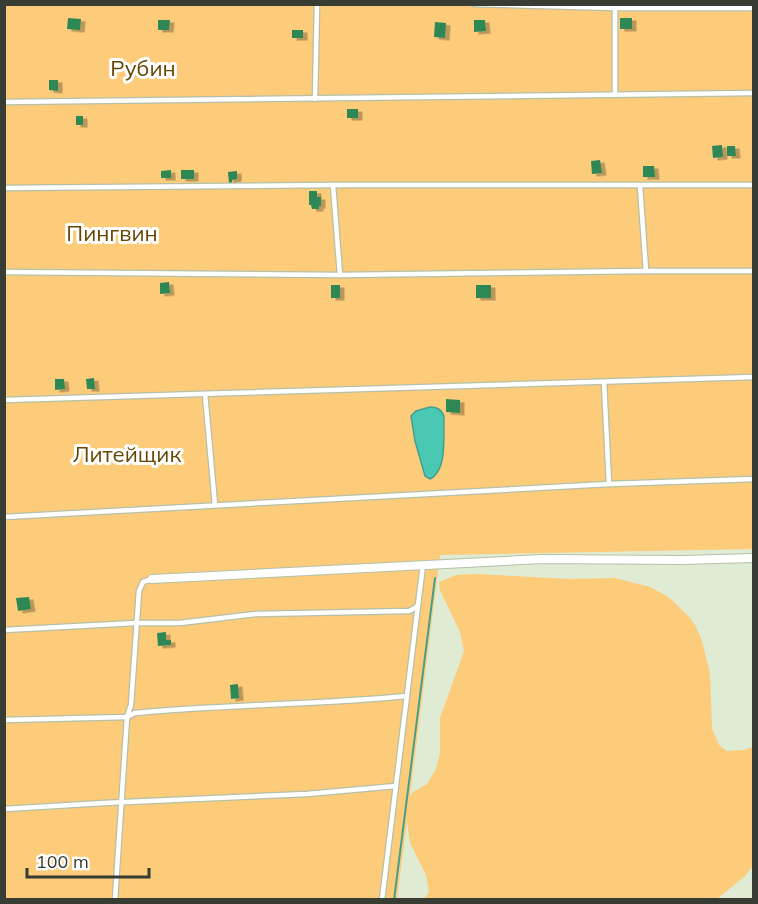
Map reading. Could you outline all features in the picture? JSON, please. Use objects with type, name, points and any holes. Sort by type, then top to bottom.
[{"type":"street","points":[[152,579],[542,559],[753,558]]},
{"type":"lane","points":[[315,99],[317,4]]},
{"type":"lane","points":[[474,4],[615,8],[753,8]]},
{"type":"lane","points":[[615,8],[615,96]]},
{"type":"lane","points":[[4,102],[753,93]]},
{"type":"lane","points":[[333,185],[340,275]]},
{"type":"lane","points":[[4,188],[753,185]]},
{"type":"lane","points":[[640,186],[646,271]]},
{"type":"lane","points":[[4,272],[340,275],[753,272]]},
{"type":"lane","points":[[4,400],[753,377]]},
{"type":"lane","points":[[604,382],[609,484]]},
{"type":"lane","points":[[205,394],[215,505]]},
{"type":"lane","points":[[4,517],[609,484],[753,479]]},
{"type":"lane","points":[[382,900],[423,565]]},
{"type":"lane","points":[[115,900],[127,717],[131,705],[139,591],[143,582],[152,579]]},
{"type":"lane","points":[[4,630],[180,623],[255,614],[409,611],[418,605]]},
{"type":"lane","points":[[4,720],[127,717],[135,713],[186,709],[355,701],[407,696]]},
{"type":"lane","points":[[4,809],[307,794],[396,786]]},
{"type":"green space","points":[[5,5],[753,5],[753,549],[440,555],[410,796],[427,784],[436,769],[440,753],[440,718],[464,651],[460,632],[440,590],[439,582],[456,575],[475,574],[570,579],[615,578],[650,587],[665,595],[690,618],[702,641],[710,674],[712,728],[719,745],[727,751],[753,747],[753,866],[745,876],[717,899],[424,899],[429,892],[426,875],[410,843],[407,821],[397,899],[5,900]]},
{"type":"water","points":[[430,407],[439,409],[444,416],[444,442],[440,468],[430,479],[425,476],[411,416],[416,411]]},
{"type":"building","points":[[68,18],[81,19],[80,30],[67,29]]},
{"type":"building","points":[[620,18],[632,18],[632,29],[620,29]]},
{"type":"building","points":[[158,20],[170,20],[169,30],[158,30]]},
{"type":"building","points":[[474,20],[485,20],[486,31],[474,32]]},
{"type":"building","points":[[435,22],[446,23],[445,38],[434,37]]},
{"type":"building","points":[[292,30],[303,30],[303,38],[292,38]]},
{"type":"building","points":[[49,80],[58,80],[58,91],[49,90]]},
{"type":"building","points":[[347,109],[358,109],[358,118],[347,118]]},
{"type":"building","points":[[76,116],[83,116],[83,125],[76,125]]},
{"type":"building","points":[[722,145],[723,157],[713,158],[712,146]]},
{"type":"building","points":[[727,146],[735,146],[736,156],[727,156]]},
{"type":"building","points":[[600,160],[602,173],[592,174],[591,161]]},
{"type":"building","points":[[643,166],[654,166],[655,177],[643,177]]},
{"type":"building","points":[[171,170],[171,178],[161,178],[161,171]]},
{"type":"building","points":[[181,170],[194,170],[194,179],[181,179]]},
{"type":"building","points":[[237,171],[237,179],[232,180],[229,184],[228,172]]},
{"type":"building","points":[[309,191],[317,191],[317,197],[321,197],[319,209],[312,209],[309,205]]},
{"type":"building","points":[[169,282],[170,293],[160,294],[160,283]]},
{"type":"building","points":[[331,285],[340,285],[340,298],[331,298]]},
{"type":"building","points":[[476,285],[491,285],[491,298],[476,298]]},
{"type":"building","points":[[94,378],[95,389],[87,389],[86,379]]},
{"type":"building","points":[[55,379],[64,379],[65,389],[55,390]]},
{"type":"building","points":[[446,399],[460,400],[460,413],[446,412]]},
{"type":"building","points":[[29,597],[31,609],[18,611],[16,598]]},
{"type":"building","points":[[166,632],[166,640],[171,640],[171,645],[158,646],[157,633]]},
{"type":"building","points":[[238,684],[239,698],[231,699],[230,685]]},
{"type":"waterway","points":[[394,900],[435,578]]},
{"type":"park label","name":"Рубин","points":[[143,68]]},
{"type":"park label","name":"Пингвин","points":[[112,233]]},
{"type":"park label","name":"Литейщик","points":[[127,454]]}]
